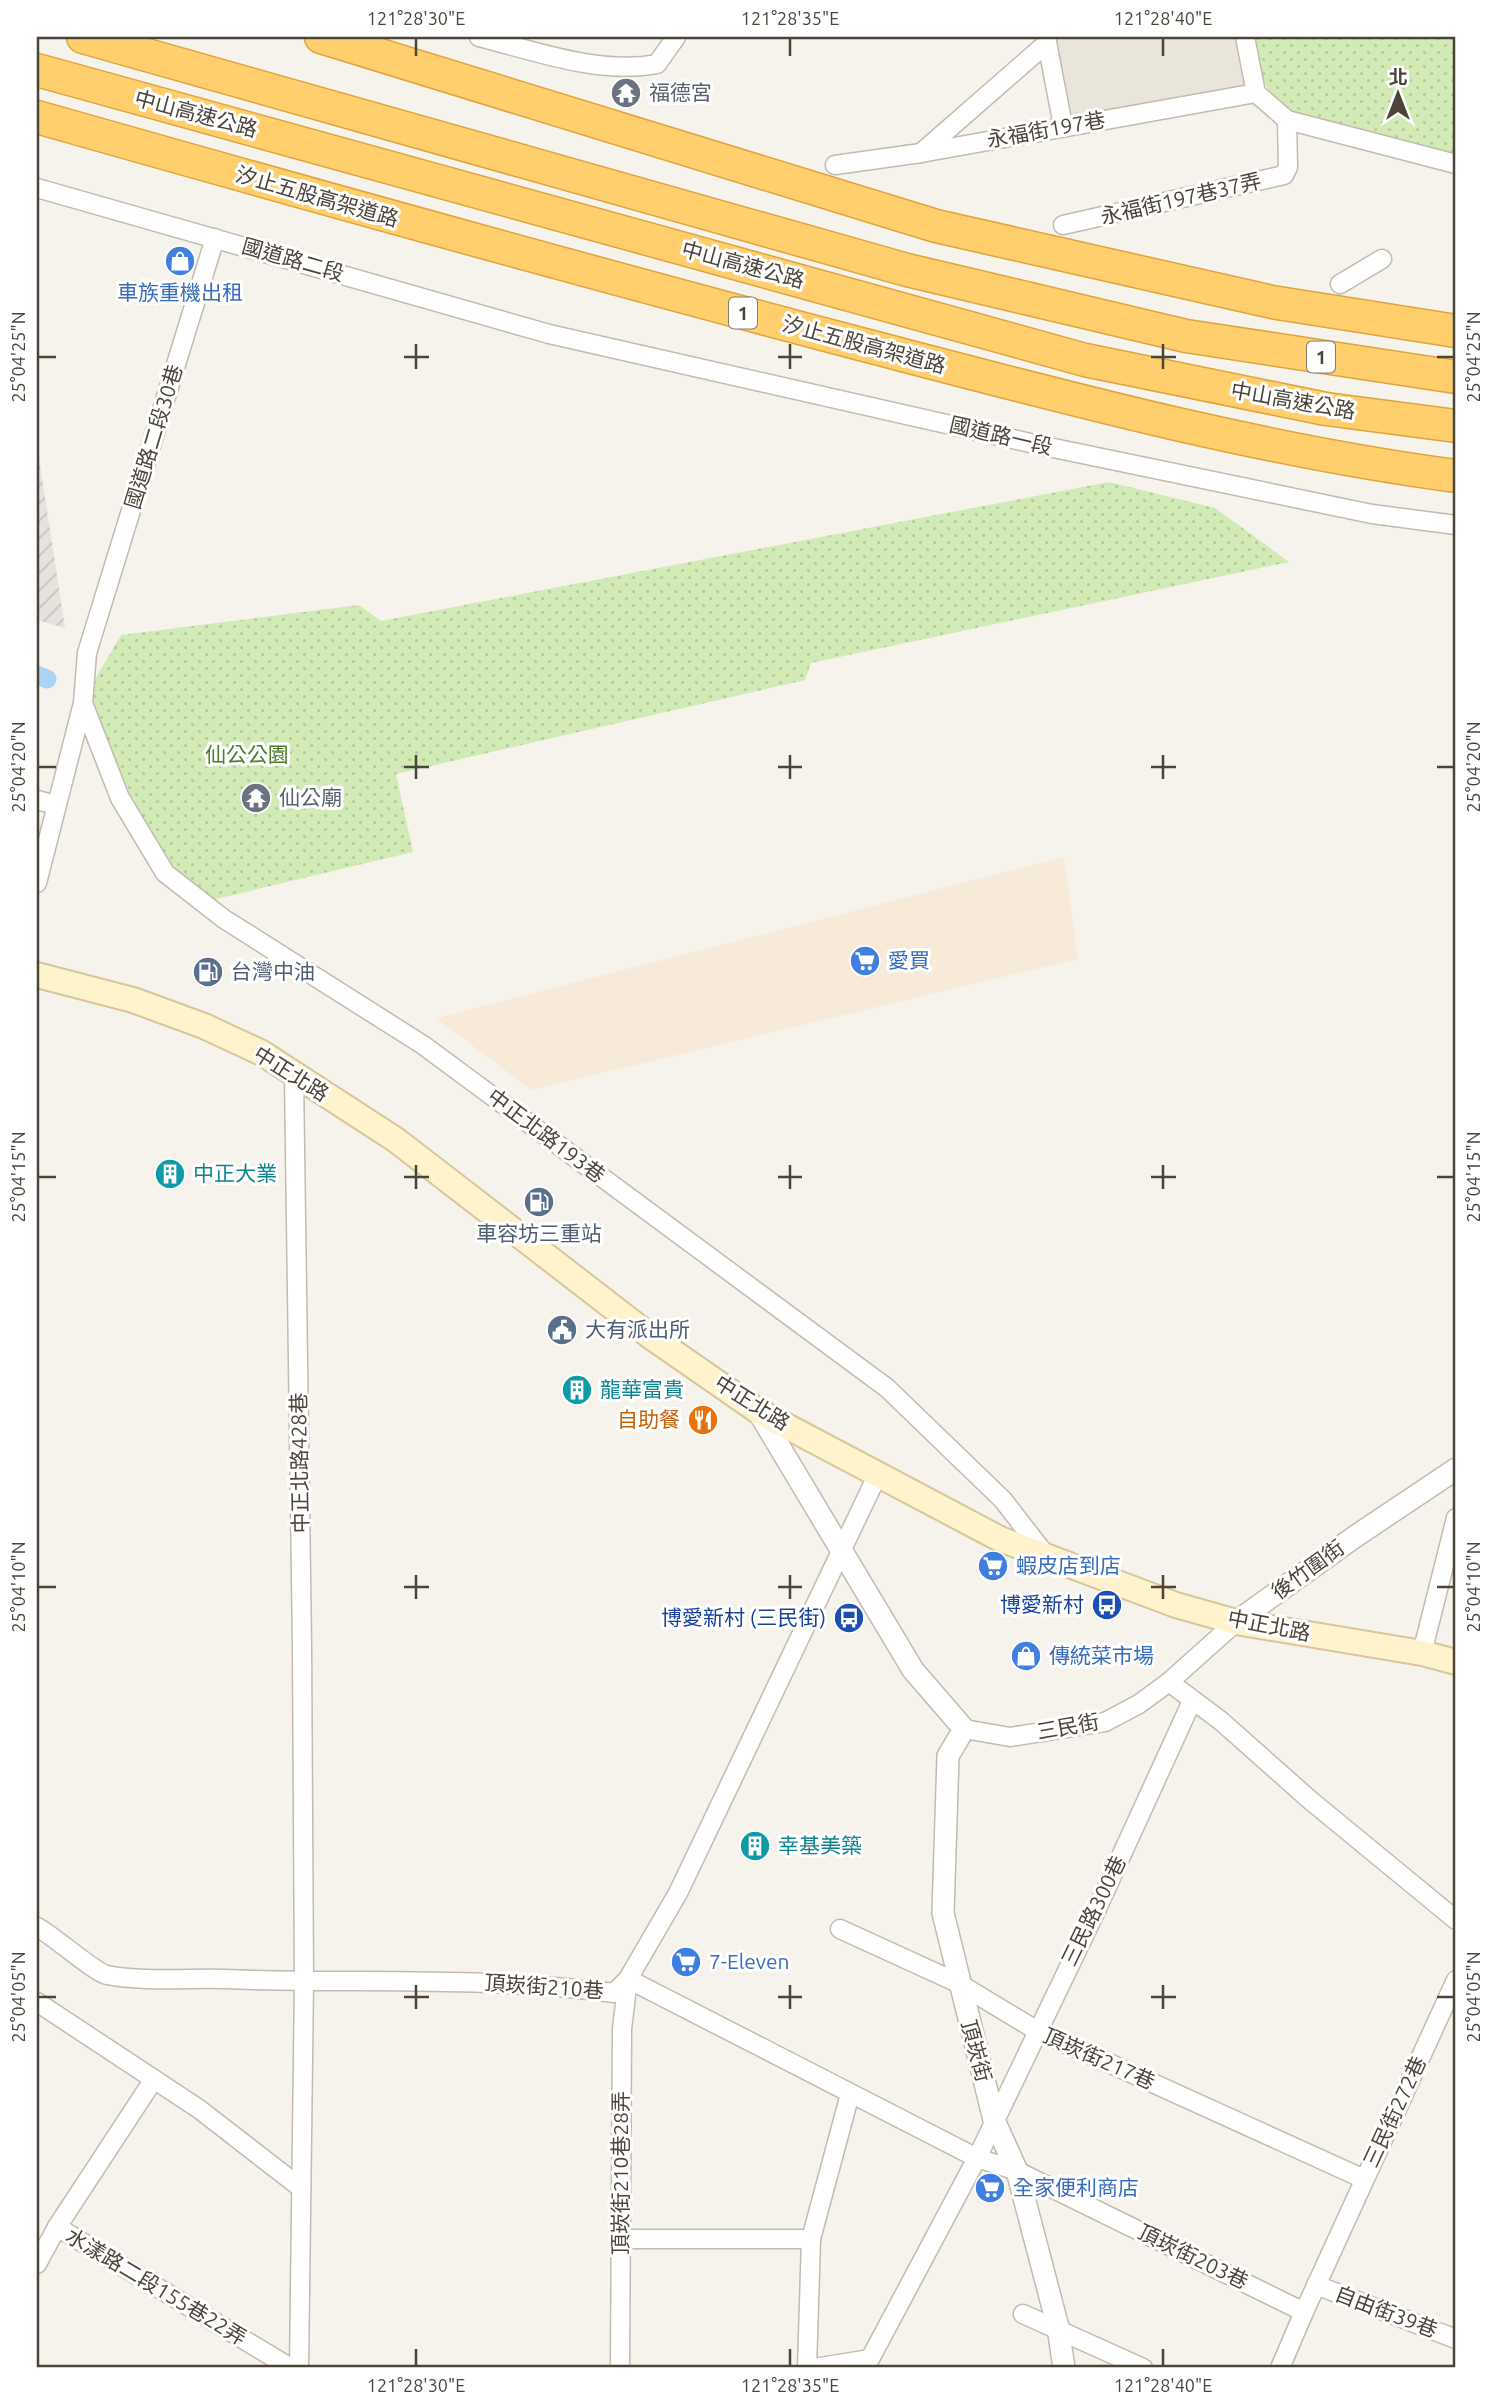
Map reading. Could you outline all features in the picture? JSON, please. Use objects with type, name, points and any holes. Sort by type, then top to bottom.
[{"type":"highway","name":"中山高速公路","points":[[83,37],[907,270],[1186,336],[1456,377]]},
{"type":"highway","name":"1","points":[[321,37],[936,226],[1272,302],[1456,331]]},
{"type":"highway","name":"中山高速公路","points":[[37,69],[1085,360],[1326,409],[1456,426]]},
{"type":"highway","name":"汐止五股高架道路","points":[[37,117],[516,253],[1132,415],[1372,465],[1456,476]]},
{"type":"main road","name":"中正北路","points":[[37,975],[133,1000],[204,1026],[261,1053],[293,1077],[396,1140],[650,1336],[758,1410],[877,1476],[1000,1539],[1044,1553],[1176,1605],[1236,1622],[1422,1653],[1456,1662]]},
{"type":"street","points":[[479,37],[593,64],[637,67],[657,64],[676,37]]},
{"type":"street","points":[[1245,37],[1256,93],[1287,120],[1456,164]]},
{"type":"street","points":[[1047,40],[1063,126]]},
{"type":"street","points":[[921,153],[1047,40]]},
{"type":"street","name":"永福街197巷","points":[[835,165],[921,153],[1256,93]]},
{"type":"street","name":"永福街197巷37弄","points":[[1063,225],[1284,176],[1288,167],[1287,120]]},
{"type":"street","name":"國道路二段","points":[[37,188],[549,334]]},
{"type":"street","name":"國道路二段30巷","points":[[37,883],[83,702],[87,653],[215,238]]},
{"type":"street","points":[[1340,284],[1382,259]]},
{"type":"street","name":"國道路一段","points":[[549,334],[1051,447],[1372,514],[1456,525]]},
{"type":"street","name":"中正北路193巷","points":[[83,702],[120,798],[165,873],[224,919],[423,1045],[887,1388],[1003,1500],[1044,1553]]},
{"type":"street","points":[[37,800],[55,805]]},
{"type":"street","name":"中正北路428巷","points":[[293,1077],[304,1982],[299,2368]]},
{"type":"street","points":[[758,1410],[913,1670],[964,1729]]},
{"type":"street","name":"後竹圍街","points":[[1169,1682],[1236,1622],[1353,1538],[1456,1469]]},
{"type":"street","points":[[628,1979],[678,1893],[877,1476]]},
{"type":"street","points":[[1422,1653],[1456,1518]]},
{"type":"street","points":[[1169,1682],[1221,1721],[1310,1800],[1456,1920]]},
{"type":"street","name":"三民街","points":[[964,1729],[1010,1737],[1105,1722],[1139,1704],[1169,1682]]},
{"type":"street","name":"三民路300巷","points":[[814,2368],[870,2359],[977,2158],[1036,2030],[1095,1913],[1192,1701]]},
{"type":"street","name":"頂崁街","points":[[964,1729],[948,1756],[943,1913],[958,1983],[994,2120],[1017,2171],[1058,2329],[1064,2368]]},
{"type":"street","name":"頂崁街210巷","points":[[37,1927],[54,1936],[104,1975],[304,1982],[471,1983],[565,1987],[614,1993],[628,1979],[977,2158],[1017,2171]]},
{"type":"street","name":"頂崁街217巷","points":[[840,1929],[958,1983],[1036,2030],[1364,2179]]},
{"type":"street","name":"頂崁街210巷28弄","points":[[620,2368],[622,2029],[628,1979]]},
{"type":"street","name":"三民街272巷","points":[[1316,2285],[1456,1980]]},
{"type":"street","points":[[37,2002],[199,2109],[301,2188]]},
{"type":"street","points":[[37,2264],[57,2227],[154,2079]]},
{"type":"street","points":[[807,2368],[811,2239],[850,2094]]},
{"type":"street","name":"頂崁街203巷","points":[[1017,2171],[1304,2312]]},
{"type":"street","name":"水漾路二段155巷22弄","points":[[57,2227],[291,2368]]},
{"type":"street","points":[[621,2239],[811,2239]]},
{"type":"street","points":[[1280,2368],[1316,2285]]},
{"type":"street","name":"自由街39巷","points":[[1316,2285],[1456,2339]]},
{"type":"street","points":[[1023,2314],[1143,2368]]},
{"type":"shaded area","points":[[1047,37],[1237,37],[1246,86],[1064,118]]},
{"type":"shaded area","points":[[37,445],[65,628],[37,620]]},
{"type":"shaded area","name":"愛買","points":[[1064,857],[1078,959],[531,1090],[436,1018]]},
{"type":"green space","points":[[1254,37],[1456,37],[1456,155],[1282,109],[1262,75]]},
{"type":"green space","name":"仙公公園","points":[[1109,482],[1215,508],[1289,562],[811,663],[805,680],[396,774],[413,852],[203,902],[129,826],[78,708],[121,635],[359,605],[381,621]]},
{"type":"waterway","points":[[37,675],[47,679]]},
{"type":"place","name":"福德宮","points":[[626,93]]},
{"type":"place","name":"車族重機出租","points":[[180,261]]},
{"type":"place","name":"仙公廟","points":[[256,798]]},
{"type":"place","name":"愛買","points":[[865,961]]},
{"type":"place","name":"台灣中油","points":[[208,972]]},
{"type":"place","name":"中正大業","points":[[170,1174]]},
{"type":"place","name":"車容坊三重站","points":[[539,1202]]},
{"type":"place","name":"大有派出所","points":[[562,1330]]},
{"type":"place","name":"龍華富貴","points":[[577,1390]]},
{"type":"place","name":"自助餐","points":[[703,1420]]},
{"type":"place","name":"蝦皮店到店","points":[[993,1566]]},
{"type":"place","name":"博愛新村","points":[[1107,1605]]},
{"type":"place","name":"博愛新村 (三民街)","points":[[849,1618]]},
{"type":"place","name":"傳統菜市場","points":[[1026,1656]]},
{"type":"place","name":"幸基美築","points":[[755,1846]]},
{"type":"place","name":"7-Eleven","points":[[686,1962]]},
{"type":"place","name":"全家便利商店","points":[[990,2188]]}]
